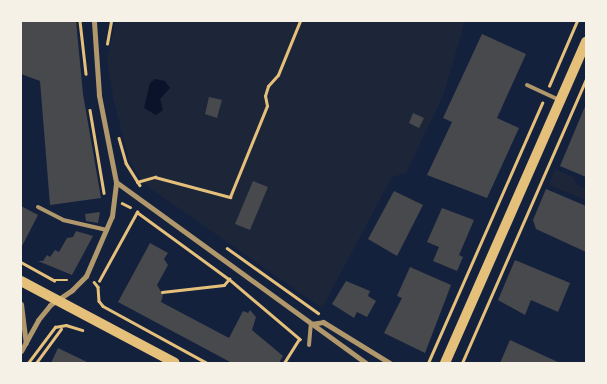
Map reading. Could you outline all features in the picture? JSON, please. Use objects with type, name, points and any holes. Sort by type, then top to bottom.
[{"type":"main road","points":[[445,363],[586,42]]},
{"type":"main road","points":[[21,281],[175,363]]},
{"type":"street","points":[[21,351],[38,320],[56,299],[72,290],[86,276],[107,230],[116,182],[99,95],[94,21]]},
{"type":"street","points":[[116,182],[366,363]]},
{"type":"street","points":[[21,304],[26,343]]},
{"type":"street","points":[[311,324],[324,322],[390,363]]},
{"type":"lane","points":[[527,85],[560,100]]},
{"type":"lane","points":[[38,206],[63,220],[107,230]]},
{"type":"lane","points":[[309,345],[311,324]]},
{"type":"path","points":[[106,49],[111,21]]},
{"type":"path","points":[[137,182],[155,177],[230,197],[267,106],[265,96],[268,86],[278,75],[300,21]]},
{"type":"path","points":[[428,363],[577,21]]},
{"type":"path","points":[[462,363],[586,79]]},
{"type":"path","points":[[118,135],[126,163],[143,189]]},
{"type":"path","points":[[122,203],[130,207]]},
{"type":"path","points":[[99,281],[137,212],[228,279],[299,339]]},
{"type":"path","points":[[220,244],[315,308],[324,322]]},
{"type":"path","points":[[21,262],[61,282],[73,276]]},
{"type":"path","points":[[162,292],[224,285],[228,279]]},
{"type":"path","points":[[92,280],[98,287],[98,301],[103,306],[207,363]]},
{"type":"path","points":[[284,363],[311,324]]},
{"type":"path","points":[[28,363],[56,327],[66,325],[84,330]]},
{"type":"path","points":[[36,363],[61,329]]},
{"type":"shaded area","points":[[116,21],[465,21],[443,96],[406,173],[392,177],[322,308],[144,184],[129,160],[113,97],[107,59]]},
{"type":"shaded area","points":[[155,79],[165,81],[170,88],[160,99],[163,110],[156,115],[144,108],[150,83]]},
{"type":"shaded area","points":[[555,169],[574,178],[576,184],[586,189],[586,200],[549,185]]},
{"type":"building","points":[[21,21],[76,21],[83,94],[101,198],[50,205],[40,81],[21,74]]},
{"type":"building","points":[[482,34],[526,54],[497,118],[519,128],[487,198],[427,175],[452,122],[443,118]]},
{"type":"building","points":[[209,97],[222,100],[217,118],[205,114]]},
{"type":"building","points":[[586,104],[586,177],[560,166]]},
{"type":"building","points":[[413,113],[424,118],[419,128],[409,123]]},
{"type":"building","points":[[253,181],[268,187],[250,230],[235,224]]},
{"type":"building","points":[[546,189],[586,206],[586,252],[536,229],[533,220]]},
{"type":"building","points":[[394,191],[423,205],[397,256],[368,239]]},
{"type":"building","points":[[21,206],[38,215],[21,248]]},
{"type":"building","points":[[442,208],[474,220],[459,255],[463,257],[457,271],[433,261],[439,247],[427,242]]},
{"type":"building","points":[[100,212],[98,223],[86,221],[85,214]]},
{"type":"building","points":[[76,231],[93,236],[72,275],[38,261],[43,261],[47,255],[50,257],[55,250],[59,252],[67,238],[73,237]]},
{"type":"building","points":[[150,243],[168,253],[164,259],[168,265],[157,285],[163,295],[161,302],[229,338],[243,311],[248,313],[250,310],[256,317],[252,330],[283,356],[279,363],[232,363],[118,302]]},
{"type":"building","points":[[515,260],[570,283],[558,312],[531,300],[525,315],[498,300]]},
{"type":"building","points":[[410,267],[451,285],[425,353],[384,333],[402,298],[397,296]]},
{"type":"building","points":[[346,281],[370,291],[368,296],[376,301],[367,317],[357,312],[354,318],[332,304]]},
{"type":"building","points":[[510,340],[560,363],[500,363]]},
{"type":"building","points":[[58,348],[89,363],[51,363]]}]
